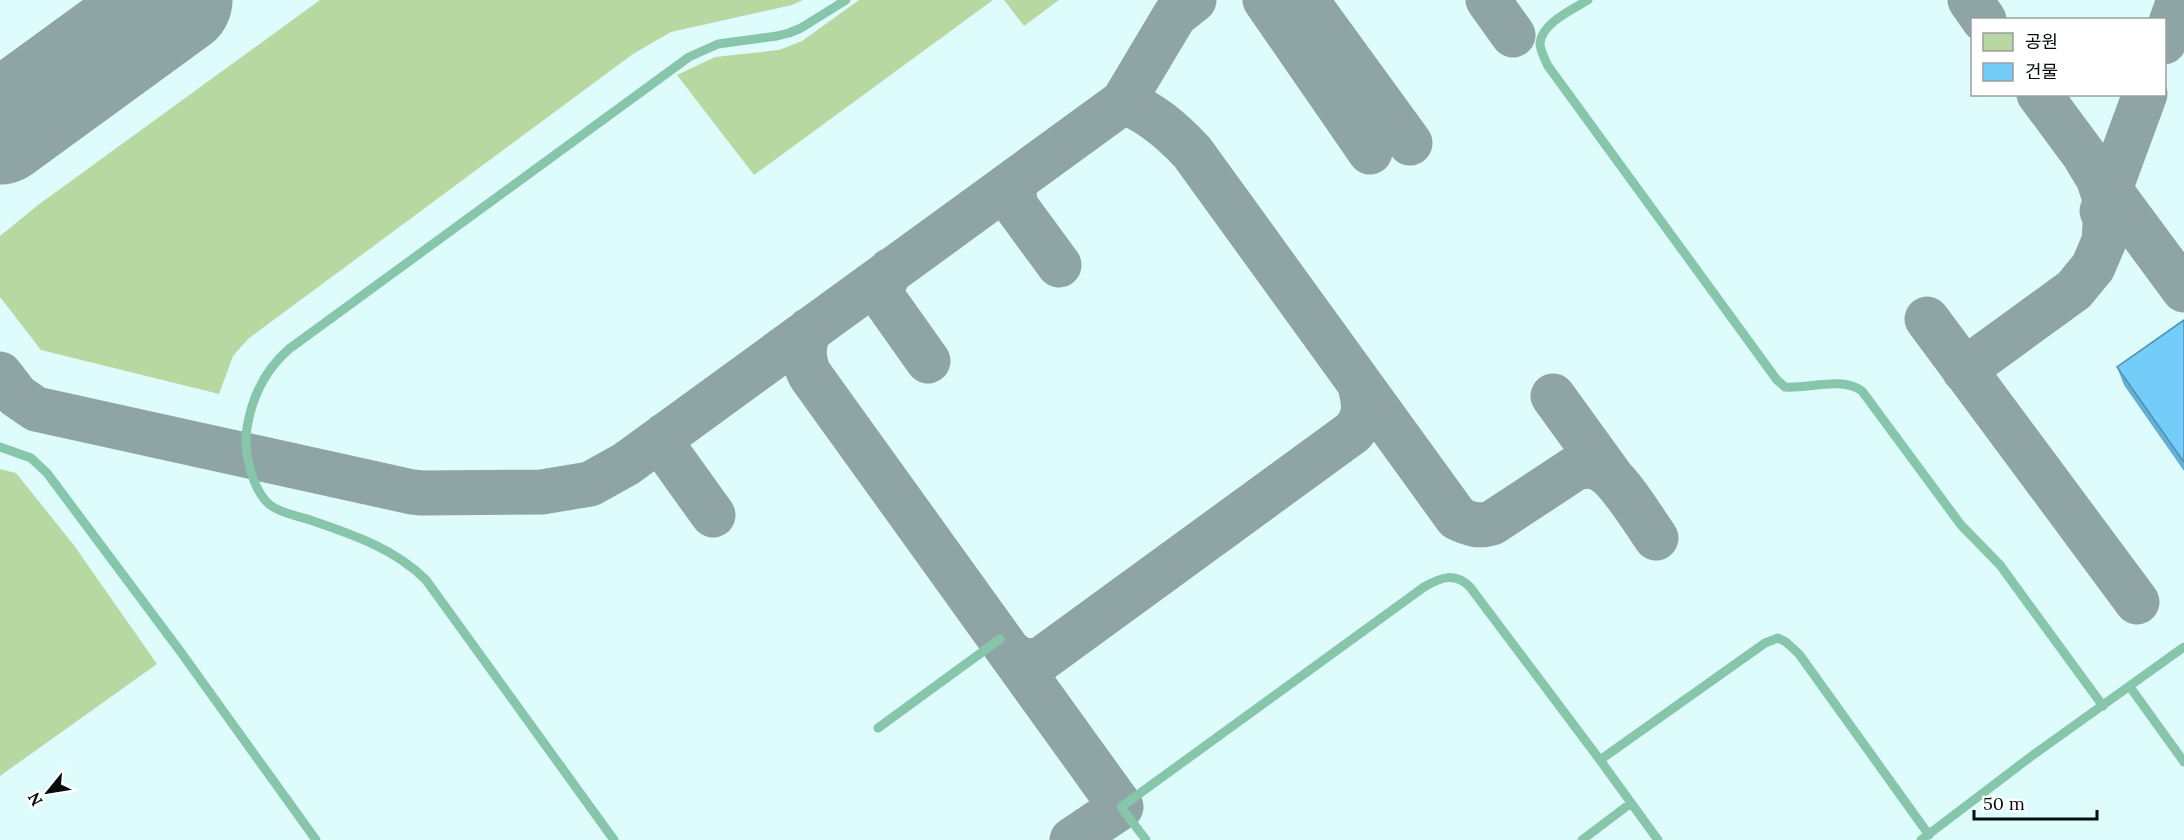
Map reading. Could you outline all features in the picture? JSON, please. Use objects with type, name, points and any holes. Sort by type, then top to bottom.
[{"type":"lane","points":[[614,840],[426,580],[412,566],[380,546],[294,516],[269,504],[258,487],[247,455],[246,433],[252,402],[264,377],[279,357],[289,349],[689,57],[718,44],[789,33],[846,0]]},
{"type":"lane","points":[[1588,0],[1544,31],[1540,43],[1548,66],[1777,380],[1785,387],[1836,384],[1851,385],[1862,391],[1961,525],[2001,565],[2103,706]]},
{"type":"lane","points":[[0,447],[31,458],[47,472],[316,840]]},
{"type":"lane","points":[[1146,840],[1121,807],[1424,587],[1444,578],[1453,577],[1463,580],[1470,587],[1658,840]]},
{"type":"lane","points":[[1600,760],[1765,643],[1778,638],[1799,654],[1925,837],[2033,755],[2184,647]]},
{"type":"lane","points":[[878,728],[1000,639]]},
{"type":"lane","points":[[2130,687],[2184,762]]},
{"type":"lane","points":[[1582,840],[1631,803]]},
{"type":"green space","points":[[320,0],[803,0],[792,5],[671,32],[633,54],[248,339],[233,356],[219,394],[41,350],[0,297],[0,236],[38,205]]},
{"type":"green space","points":[[859,0],[993,0],[754,175],[677,75],[715,57],[779,50],[802,41]]},
{"type":"green space","points":[[1004,0],[1059,0],[1024,26]]},
{"type":"green space","points":[[0,469],[16,473],[73,544],[157,664],[0,776]]},
{"type":"building","points":[[2184,320],[2184,462],[2117,367]]},
{"type":"taxiway","points":[[0,374],[17,396],[36,409],[412,492],[542,492],[590,484],[626,464],[1123,102],[1175,15],[1194,0]]},
{"type":"taxiway","points":[[1265,0],[1370,152]]},
{"type":"taxiway","points":[[1306,0],[1410,143]]},
{"type":"taxiway","points":[[1488,0],[1513,35]]},
{"type":"taxiway","points":[[1970,0],[1983,18]]},
{"type":"taxiway","points":[[2166,36],[2179,0]]},
{"type":"taxiway","points":[[2040,96],[2184,290]]},
{"type":"taxiway","points":[[2102,211],[2144,96]]},
{"type":"taxiway","points":[[1123,102],[1160,123],[1192,152],[1457,518],[1474,524],[1492,523],[1574,469],[1592,466],[1602,470],[1616,482],[1656,538]]},
{"type":"taxiway","points":[[1964,370],[2074,290],[2093,267],[2104,241],[2106,209],[2098,178],[2087,160]]},
{"type":"taxiway","points":[[1017,179],[1014,192],[1015,205],[1059,265]]},
{"type":"taxiway","points":[[891,270],[883,285],[884,299],[928,361]]},
{"type":"taxiway","points":[[1927,319],[2137,602]]},
{"type":"taxiway","points":[[809,330],[804,352],[810,375],[1121,807],[1072,840]]},
{"type":"taxiway","points":[[1012,654],[1022,660],[1039,661],[1353,432],[1360,421],[1363,410],[1360,386]]},
{"type":"taxiway","points":[[1553,396],[1613,479]]},
{"type":"taxiway","points":[[665,435],[670,455],[713,515]]},
{"type":"runway","points":[[0,129],[177,0]]}]
